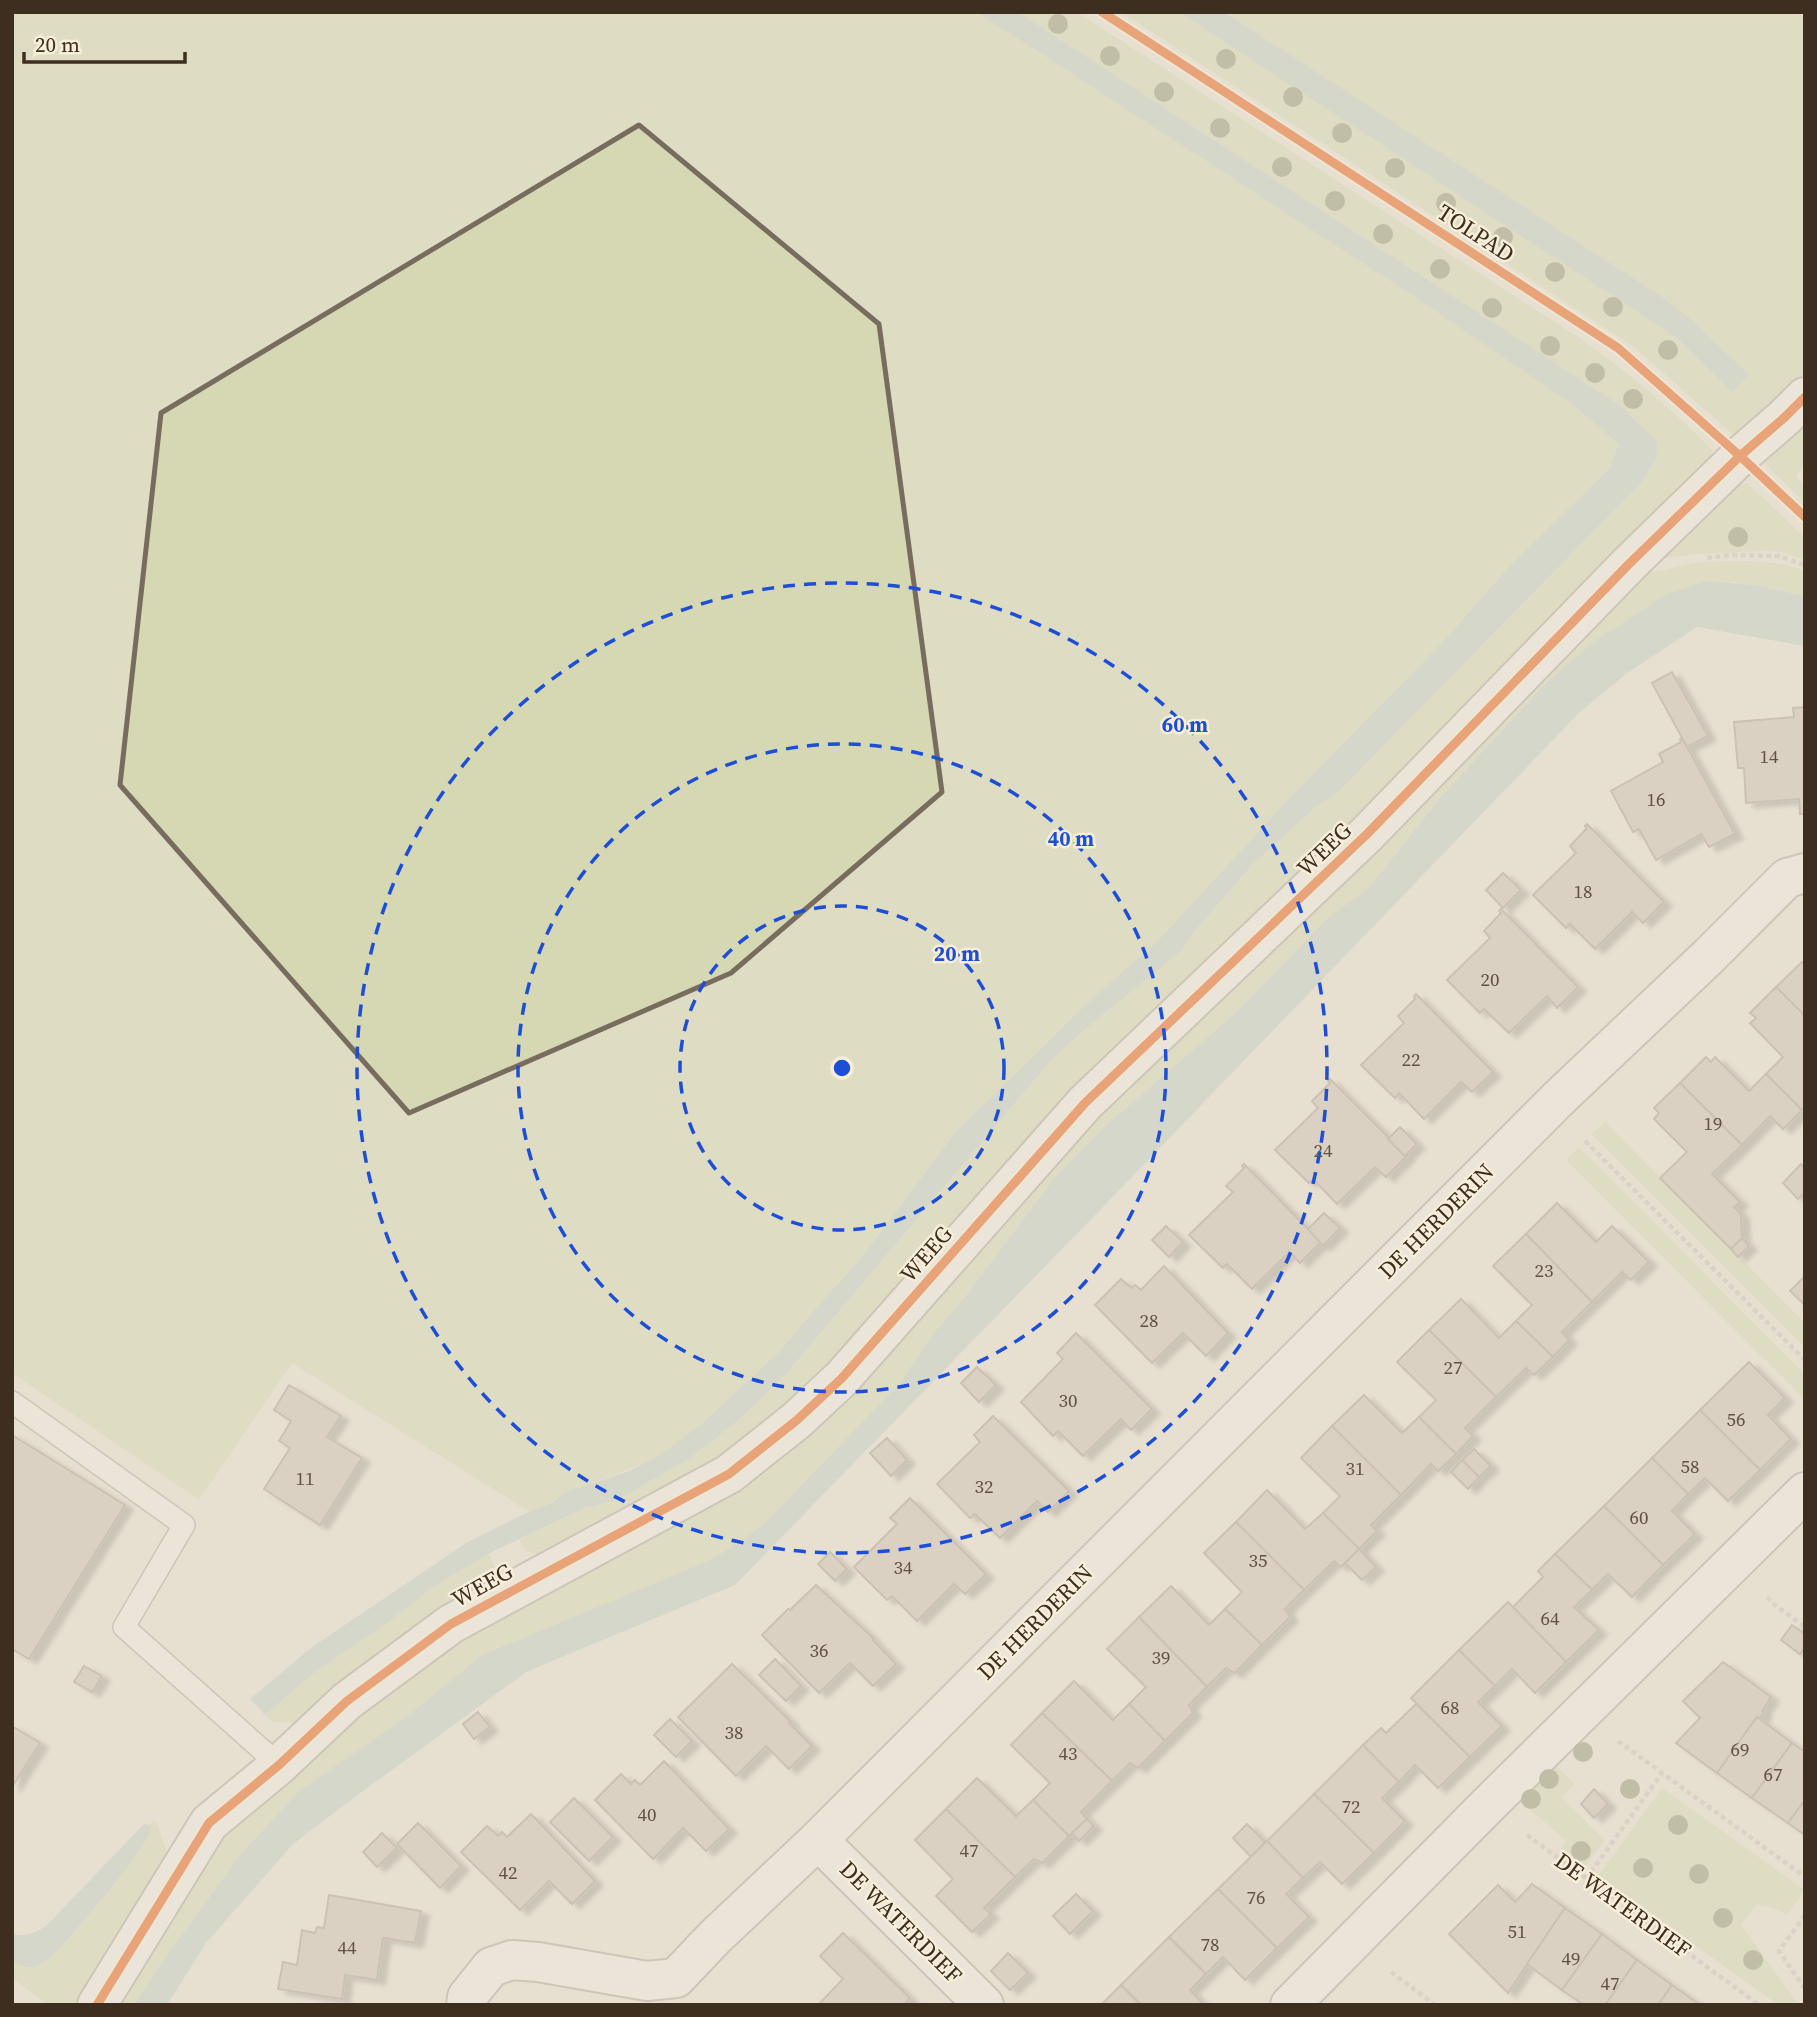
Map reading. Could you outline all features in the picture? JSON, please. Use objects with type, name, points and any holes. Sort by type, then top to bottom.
[{"type":"street","name":"WEEG","points":[[97,2005],[209,1824],[279,1765],[347,1701],[451,1624],[729,1474],[797,1419],[842,1378],[1085,1103],[1367,834],[1629,564],[1805,397]]},
{"type":"street","name":"DE HERDERIN","points":[[466,2005],[467,1997],[491,1967],[512,1960],[538,1962],[647,1982],[676,1978],[715,1937],[818,1840],[1559,1098],[1787,878],[1805,873]]},
{"type":"street","points":[[1290,2005],[1805,1492]]},
{"type":"street","name":"DE WATERDIEF","points":[[818,1840],[984,2005]]},
{"type":"lane","points":[[12,1402],[184,1525],[124,1627],[279,1765]]},
{"type":"path","points":[[1702,558],[1730,555],[1779,556],[1805,565]]},
{"type":"path","points":[[1559,1098],[1585,1140],[1805,1360]]},
{"type":"path","points":[[1580,1714],[1805,1877]]},
{"type":"path","points":[[1586,1879],[1661,1773]]},
{"type":"path","points":[[1805,1915],[1779,1951],[1805,1989]]},
{"type":"path","points":[[1355,1939],[1399,1979],[1435,2005]]},
{"type":"highlighted area","points":[[639,125],[879,324],[942,792],[731,973],[409,1113],[120,785],[161,413]]},
{"type":"green space","points":[[12,12],[995,12],[1642,445],[964,1148],[725,1421],[644,1463],[561,1496],[531,1513],[292,1363],[199,1500],[12,1373]]},
{"type":"green space","points":[[1018,12],[1077,12],[1584,341],[1651,392],[1712,450],[1710,467],[847,1355],[729,1457],[543,1555],[527,1552],[519,1540],[582,1509],[617,1500],[690,1458],[741,1418],[785,1375],[1052,1059],[1180,952],[1252,865],[1313,809],[1341,789],[1640,484],[1656,459],[1658,442],[1618,404]]},
{"type":"green space","points":[[1121,12],[1805,12],[1805,375],[1738,439],[1634,347]]},
{"type":"green space","points":[[1805,409],[1805,464],[1796,477],[1805,485],[1803,501],[1757,456]]},
{"type":"green space","points":[[1747,483],[1805,538],[1805,560],[1781,552],[1766,551],[1653,558],[1728,485]]},
{"type":"green space","points":[[1694,563],[1773,563],[1805,571],[1805,596],[1731,582],[1441,797],[1369,888],[1329,917],[1238,1011],[1103,1128],[1053,1180],[962,1301],[932,1335],[899,1384],[765,1523],[708,1561],[482,1655],[404,1719],[300,1790],[240,1855],[134,2005],[114,2005],[180,1894],[234,1825],[301,1756],[434,1651],[638,1541],[1023,1192],[1635,576]]},
{"type":"green space","points":[[1605,1122],[1805,1323],[1805,1348],[1591,1134]]},
{"type":"green space","points":[[1579,1147],[1805,1374],[1805,1400],[1566,1160]]},
{"type":"green space","points":[[488,1554],[495,1568],[492,1584],[304,1723],[272,1722],[265,1715],[311,1675],[391,1620],[433,1587]]},
{"type":"green space","points":[[1555,1764],[1575,1784],[1562,1798],[1605,1840],[1585,1867],[1561,1848],[1566,1841],[1519,1800]]},
{"type":"green space","points":[[1662,1788],[1805,1890],[1787,1915],[1773,1908],[1756,1905],[1741,1925],[1799,2005],[1778,2005],[1598,1876]]},
{"type":"green space","points":[[154,1820],[168,1855],[81,2003],[48,2005],[12,1978],[12,1961],[24,1967],[31,1967],[57,1951],[128,1866],[151,1832],[149,1825]]},
{"type":"shaded area","points":[[977,12],[1018,12],[1618,404],[1658,442],[1656,459],[1640,484],[1341,789],[1313,809],[1252,865],[1180,952],[1052,1059],[785,1375],[741,1418],[690,1458],[617,1500],[582,1509],[488,1554],[433,1587],[391,1620],[311,1675],[265,1715],[250,1699],[312,1647],[468,1542],[553,1502],[564,1493],[629,1471],[660,1455],[703,1423],[780,1351],[859,1261],[954,1134],[1094,997],[1158,941],[1287,801],[1441,644],[1511,565],[1610,468],[1619,444],[1571,403],[1403,289]]},
{"type":"shaded area","points":[[1179,12],[1224,12],[1662,297],[1688,317],[1749,375],[1732,392],[1677,338]]},
{"type":"shaded area","points":[[1707,581],[1753,585],[1805,596],[1805,646],[1697,627],[1626,674],[1580,712],[735,1585],[526,1672],[293,1844],[206,1943],[167,2005],[134,2005],[240,1855],[300,1790],[404,1719],[482,1655],[708,1561],[765,1523],[899,1384],[932,1335],[962,1301],[1053,1180],[1103,1128],[1238,1011],[1329,917],[1369,888],[1441,797],[1546,683],[1595,641],[1665,595]]},
{"type":"shaded area","points":[[144,1824],[149,1825],[151,1832],[144,1844],[63,1945],[51,1957],[31,1967],[24,1967],[12,1961],[12,1934],[30,1934],[46,1926]]},
{"type":"building","points":[[1672,672],[1708,736],[1687,747],[1652,683]]},
{"type":"building","points":[[1805,707],[1805,814],[1800,814],[1799,799],[1746,803],[1744,768],[1738,768],[1734,722],[1794,717],[1793,708]]},
{"type":"building","points":[[1682,738],[1735,834],[1709,847],[1701,834],[1656,860],[1639,829],[1633,832],[1611,791],[1663,762],[1659,754],[1681,742]]},
{"type":"building","points":[[1587,824],[1664,902],[1643,923],[1632,912],[1595,949],[1570,924],[1566,928],[1533,895],[1576,853],[1570,846],[1587,828]]},
{"type":"building","points":[[1503,873],[1521,890],[1503,908],[1486,890]]},
{"type":"building","points":[[1501,909],[1578,987],[1557,1008],[1547,996],[1509,1033],[1484,1009],[1480,1013],[1447,980],[1490,938],[1484,931],[1501,913]]},
{"type":"building","points":[[1802,962],[1805,964],[1805,1016],[1776,987]]},
{"type":"building","points":[[1776,987],[1805,1016],[1805,1108],[1802,1110],[1766,1074],[1783,1057],[1750,1023],[1756,1018],[1750,1013]]},
{"type":"building","points":[[1416,994],[1493,1072],[1472,1092],[1461,1082],[1424,1119],[1399,1093],[1395,1098],[1361,1065],[1404,1023],[1398,1016],[1415,999]]},
{"type":"building","points":[[1706,1057],[1711,1062],[1715,1057],[1749,1091],[1766,1074],[1802,1110],[1783,1129],[1770,1116],[1742,1145],[1680,1083]]},
{"type":"building","points":[[1330,1079],[1407,1156],[1386,1177],[1375,1167],[1337,1204],[1313,1179],[1309,1183],[1275,1150],[1318,1108],[1312,1101],[1330,1083]]},
{"type":"building","points":[[1680,1083],[1742,1145],[1712,1174],[1740,1202],[1734,1207],[1741,1214],[1742,1238],[1731,1249],[1660,1178],[1687,1152],[1654,1119],[1659,1113],[1654,1108]]},
{"type":"building","points":[[1400,1127],[1417,1144],[1405,1156],[1388,1139]]},
{"type":"building","points":[[1244,1164],[1321,1242],[1300,1263],[1289,1252],[1252,1289],[1227,1264],[1223,1268],[1189,1235],[1233,1192],[1226,1186],[1244,1168]]},
{"type":"building","points":[[1801,1164],[1805,1168],[1805,1192],[1798,1199],[1783,1183]]},
{"type":"building","points":[[1557,1203],[1596,1242],[1612,1226],[1649,1262],[1631,1280],[1622,1272],[1592,1302],[1526,1234]]},
{"type":"building","points":[[1324,1213],[1340,1228],[1323,1246],[1308,1229]]},
{"type":"building","points":[[1166,1226],[1183,1242],[1169,1257],[1152,1240]]},
{"type":"building","points":[[1526,1234],[1592,1302],[1562,1332],[1569,1340],[1553,1357],[1516,1321],[1532,1305],[1493,1266]]},
{"type":"building","points":[[1742,1238],[1749,1246],[1738,1257],[1731,1249]]},
{"type":"building","points":[[1164,1266],[1228,1333],[1206,1356],[1183,1333],[1152,1363],[1095,1305],[1121,1279],[1131,1288],[1135,1285],[1141,1290]]},
{"type":"building","points":[[1805,1276],[1805,1305],[1790,1291]]},
{"type":"building","points":[[1461,1299],[1499,1338],[1516,1321],[1553,1357],[1534,1375],[1526,1368],[1496,1397],[1429,1330]]},
{"type":"building","points":[[1429,1330],[1496,1397],[1465,1428],[1473,1436],[1456,1454],[1419,1417],[1436,1400],[1397,1362]]},
{"type":"building","points":[[1076,1333],[1152,1409],[1131,1430],[1121,1419],[1083,1456],[1058,1431],[1053,1436],[1021,1402],[1063,1359],[1057,1353]]},
{"type":"building","points":[[1749,1362],[1785,1398],[1768,1415],[1791,1439],[1760,1470],[1700,1410]]},
{"type":"building","points":[[977,1367],[996,1385],[979,1402],[961,1383]]},
{"type":"building","points":[[289,1385],[341,1416],[327,1437],[362,1458],[320,1525],[264,1489],[290,1448],[279,1441],[291,1421],[274,1410]]},
{"type":"building","points":[[1364,1395],[1402,1433],[1419,1417],[1456,1454],[1438,1471],[1431,1464],[1401,1495],[1332,1426]]},
{"type":"building","points":[[1700,1410],[1760,1470],[1728,1501],[1705,1478],[1688,1494],[1652,1458]]},
{"type":"building","points":[[993,1416],[1069,1491],[1048,1512],[1037,1501],[1000,1538],[975,1514],[970,1518],[937,1484],[980,1442],[974,1435]]},
{"type":"building","points":[[1332,1426],[1401,1495],[1371,1525],[1377,1531],[1359,1549],[1323,1513],[1340,1496],[1301,1458]]},
{"type":"building","points":[[12,1435],[125,1505],[29,1659],[12,1649]]},
{"type":"building","points":[[887,1438],[907,1460],[891,1476],[870,1453]]},
{"type":"building","points":[[1474,1449],[1491,1466],[1479,1477],[1462,1460]]},
{"type":"building","points":[[1652,1458],[1688,1494],[1672,1511],[1695,1534],[1663,1565],[1604,1506]]},
{"type":"building","points":[[1462,1460],[1479,1477],[1468,1489],[1451,1472]]},
{"type":"building","points":[[1267,1490],[1305,1529],[1323,1513],[1359,1549],[1341,1567],[1334,1561],[1304,1590],[1236,1522]]},
{"type":"building","points":[[910,1498],[986,1574],[965,1594],[954,1584],[917,1621],[892,1596],[887,1600],[854,1567],[897,1524],[890,1518]]},
{"type":"building","points":[[1604,1506],[1663,1565],[1632,1597],[1608,1574],[1592,1590],[1555,1554]]},
{"type":"building","points":[[1236,1522],[1304,1590],[1285,1609],[1290,1617],[1262,1645],[1225,1609],[1242,1592],[1204,1553]]},
{"type":"building","points":[[1359,1549],[1376,1567],[1362,1580],[1345,1563]]},
{"type":"building","points":[[830,1552],[847,1569],[835,1581],[818,1564]]},
{"type":"building","points":[[1555,1554],[1592,1590],[1574,1607],[1599,1630],[1566,1662],[1513,1607],[1543,1577],[1538,1571]]},
{"type":"building","points":[[816,1585],[874,1639],[896,1664],[873,1686],[850,1663],[819,1693],[762,1635]]},
{"type":"building","points":[[1171,1586],[1209,1625],[1225,1609],[1262,1645],[1235,1673],[1226,1668],[1207,1687],[1139,1617]]},
{"type":"building","points":[[1508,1602],[1566,1662],[1535,1693],[1512,1669],[1495,1686],[1459,1650]]},
{"type":"building","points":[[1139,1617],[1207,1687],[1189,1705],[1193,1713],[1165,1741],[1129,1704],[1146,1687],[1107,1649]]},
{"type":"building","points":[[1792,1625],[1805,1634],[1805,1647],[1800,1654],[1781,1640]]},
{"type":"building","points":[[1459,1650],[1495,1686],[1478,1702],[1502,1726],[1470,1757],[1411,1698]]},
{"type":"building","points":[[775,1659],[801,1686],[786,1701],[759,1675]]},
{"type":"building","points":[[1723,1662],[1771,1697],[1762,1711],[1764,1713],[1759,1719],[1757,1717],[1717,1773],[1676,1743],[1700,1718],[1683,1701]]},
{"type":"building","points":[[732,1664],[812,1746],[789,1769],[766,1746],[736,1776],[678,1717]]},
{"type":"building","points":[[84,1666],[102,1676],[92,1692],[74,1682]]},
{"type":"building","points":[[1074,1681],[1113,1720],[1129,1704],[1165,1741],[1138,1768],[1130,1763],[1112,1781],[1042,1713]]},
{"type":"building","points":[[1416,1704],[1470,1757],[1438,1788],[1415,1765],[1399,1782],[1363,1745],[1381,1728],[1386,1733]]},
{"type":"building","points":[[478,1712],[490,1727],[474,1739],[463,1724]]},
{"type":"building","points":[[1042,1713],[1112,1781],[1081,1812],[1087,1819],[1069,1836],[1033,1800],[1050,1783],[1011,1745]]},
{"type":"building","points":[[1757,1717],[1792,1743],[1752,1798],[1717,1773]]},
{"type":"building","points":[[670,1719],[692,1741],[676,1757],[654,1735]]},
{"type":"building","points":[[12,1726],[40,1743],[12,1787]]},
{"type":"building","points":[[1792,1743],[1805,1752],[1805,1800],[1788,1823],[1752,1798]]},
{"type":"building","points":[[1363,1745],[1399,1782],[1382,1798],[1405,1821],[1374,1853],[1314,1794]]},
{"type":"building","points":[[664,1761],[729,1829],[706,1851],[683,1828],[653,1859],[595,1800],[621,1774],[631,1784],[635,1780],[640,1785]]},
{"type":"building","points":[[977,1778],[1016,1816],[1033,1800],[1069,1836],[1042,1863],[1034,1859],[1015,1877],[946,1809]]},
{"type":"building","points":[[1594,1789],[1608,1804],[1594,1818],[1581,1804]]},
{"type":"building","points":[[1314,1794],[1374,1853],[1342,1884],[1320,1862],[1303,1878],[1267,1841]]},
{"type":"building","points":[[574,1798],[613,1837],[589,1861],[550,1822]]},
{"type":"building","points":[[1805,1800],[1805,1835],[1788,1823]]},
{"type":"building","points":[[946,1809],[1015,1877],[984,1908],[991,1914],[972,1932],[936,1896],[953,1879],[915,1840]]},
{"type":"building","points":[[531,1814],[595,1881],[572,1904],[549,1881],[520,1910],[461,1852],[487,1826],[498,1836],[502,1832],[507,1837]]},
{"type":"building","points":[[1087,1819],[1094,1826],[1079,1841],[1072,1833]]},
{"type":"building","points":[[418,1823],[461,1866],[440,1888],[397,1844]]},
{"type":"building","points":[[1247,1824],[1265,1842],[1251,1857],[1233,1838]]},
{"type":"building","points":[[382,1833],[397,1848],[377,1867],[363,1852]]},
{"type":"building","points":[[1267,1841],[1303,1878],[1286,1894],[1309,1917],[1277,1948],[1218,1889]]},
{"type":"building","points":[[1532,1884],[1565,1908],[1508,1993],[1449,1934],[1498,1885],[1515,1902]]},
{"type":"building","points":[[1218,1889],[1277,1948],[1245,1980],[1223,1957],[1206,1974],[1169,1937]]},
{"type":"building","points":[[1076,1894],[1093,1911],[1070,1934],[1053,1916]]},
{"type":"building","points":[[329,1895],[421,1911],[415,1943],[383,1938],[377,1980],[345,1975],[342,1999],[278,1989],[283,1962],[297,1965],[302,1930],[315,1933],[317,1927],[324,1928]]},
{"type":"building","points":[[1565,1908],[1602,1934],[1562,1990],[1527,1964]]},
{"type":"building","points":[[843,1933],[910,1998],[904,2005],[818,2005],[843,1979],[820,1956]]},
{"type":"building","points":[[1602,1934],[1637,1960],[1605,2005],[1584,2005],[1562,1990]]},
{"type":"building","points":[[1169,1937],[1206,1974],[1190,1990],[1204,2005],[1141,2005],[1121,1985]]},
{"type":"building","points":[[1008,1953],[1028,1973],[1010,1990],[991,1971]]},
{"type":"building","points":[[1637,1960],[1672,1985],[1658,2005],[1605,2005]]},
{"type":"building","points":[[1121,1985],[1141,2005],[1101,2005]]},
{"type":"building","points":[[1672,1985],[1700,2005],[1658,2005]]},
{"type":"cycle path","name":"TOLPAD","points":[[1102,12],[1618,348],[1805,517]]},
{"type":"cycle path","points":[[97,2005],[209,1823],[279,1765],[347,1701],[451,1624],[729,1474],[797,1420],[842,1378],[1085,1103],[1367,834],[1629,564],[1805,397]]}]
